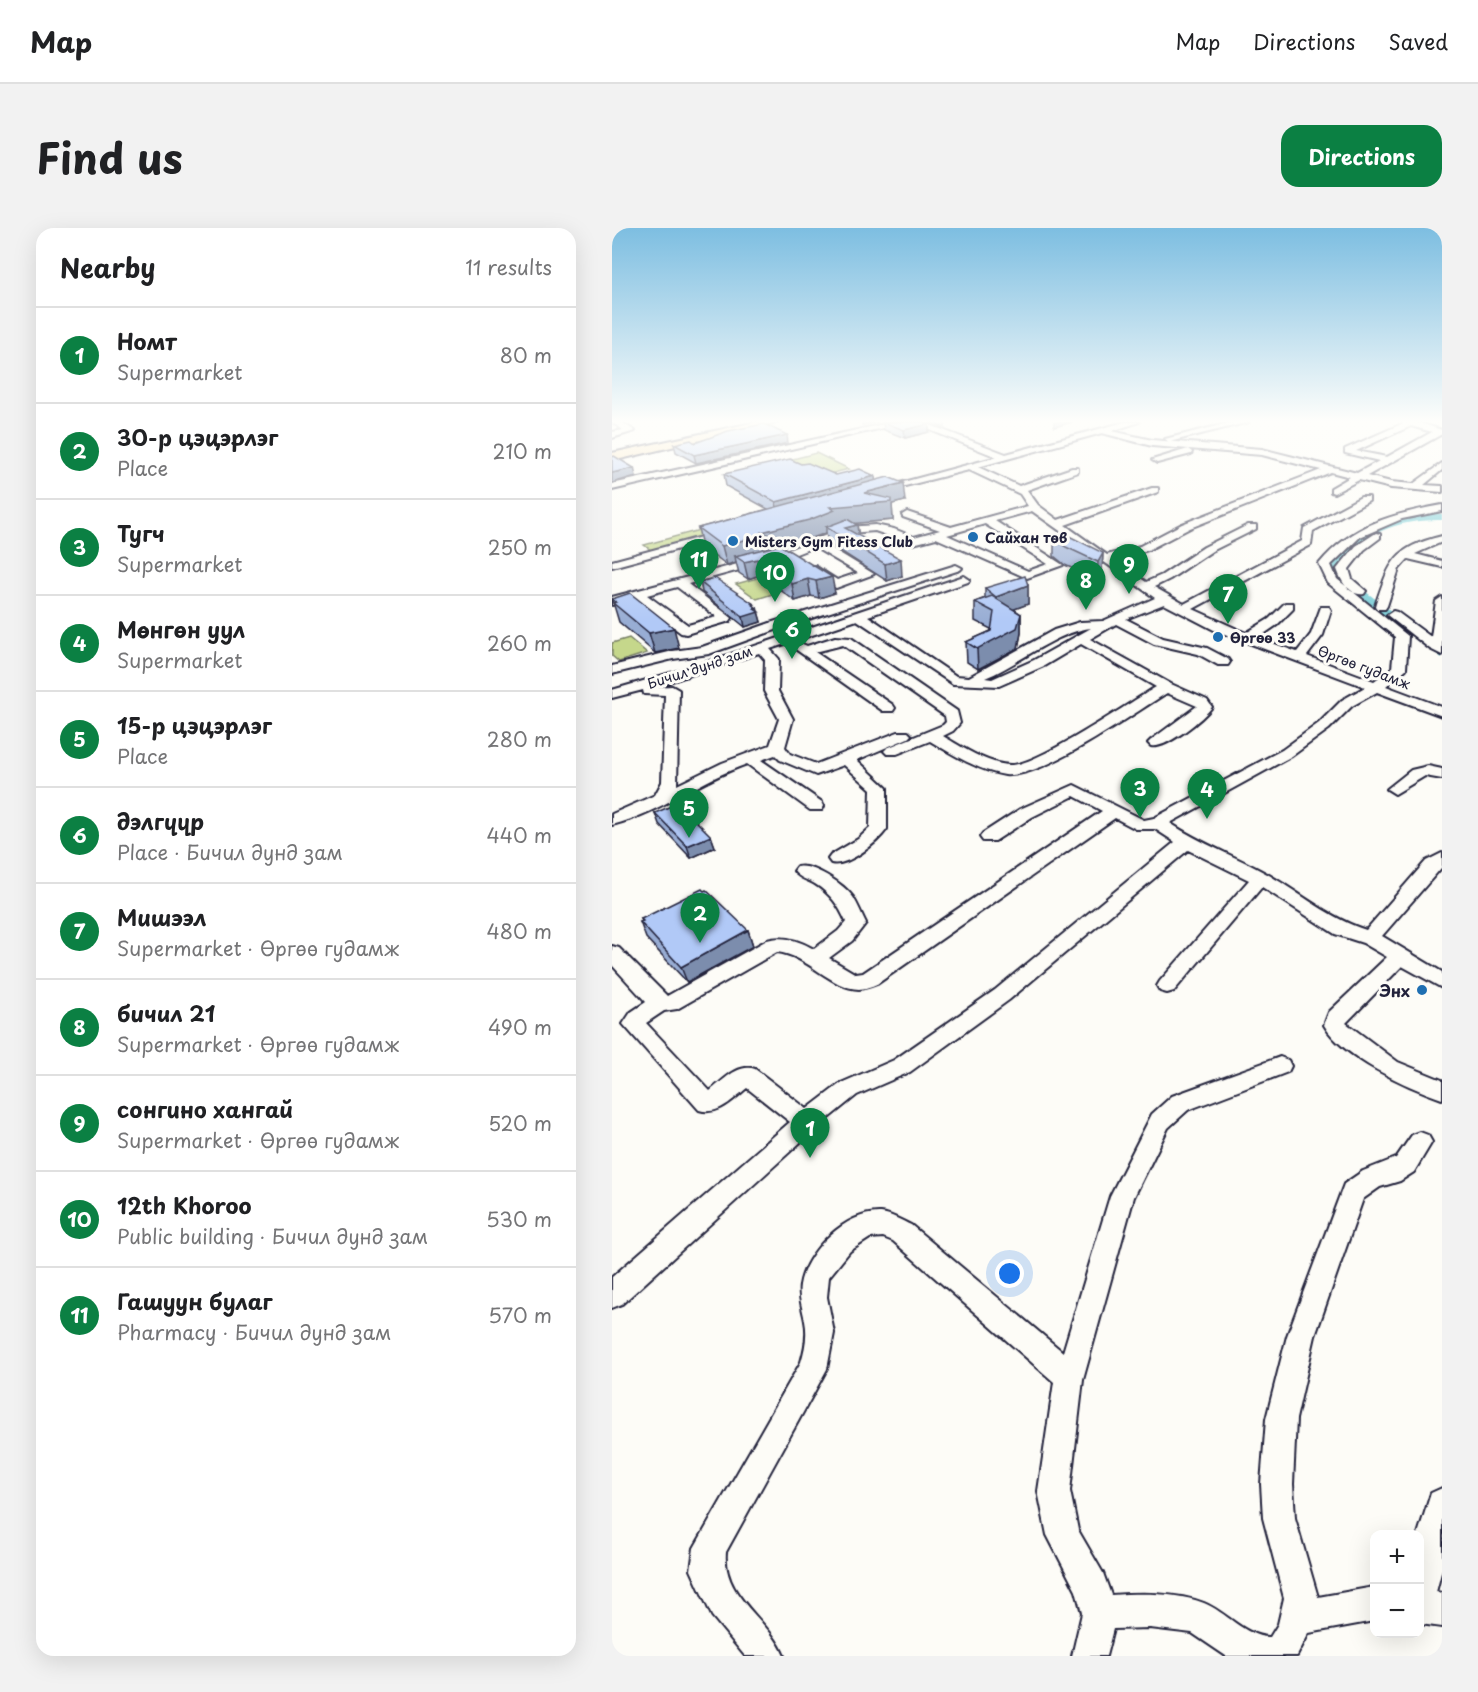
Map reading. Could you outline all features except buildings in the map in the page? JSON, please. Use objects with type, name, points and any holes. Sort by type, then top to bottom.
[{"type":"street","points":[[867,495],[890,489]]},
{"type":"street","name":"Өргөө гудамж","points":[[1019,489],[1028,496],[1034,507],[1105,560],[1164,598],[1218,627],[1442,712]]},
{"type":"street","points":[[1105,560],[1144,548],[1186,526],[1281,489]]},
{"type":"street","points":[[1056,524],[1155,490]]},
{"type":"street","points":[[1184,609],[1307,543],[1308,530],[1365,499]]},
{"type":"street","points":[[612,601],[787,554],[838,534],[862,528],[890,531],[913,541],[1034,507]]},
{"type":"street","points":[[989,837],[1026,813],[1074,790],[1142,825],[1158,823],[1287,753],[1324,726],[1347,703],[1376,687],[1399,669],[1402,636],[1332,581],[1324,568],[1325,564],[1356,535],[1399,516],[1442,508]]},
{"type":"street","points":[[907,514],[952,531]]},
{"type":"street","points":[[1439,648],[1347,580],[1344,573],[1345,564],[1360,548],[1391,527],[1412,521],[1442,520]]},
{"type":"street","points":[[939,535],[1027,575],[1057,565],[998,538],[987,521]]},
{"type":"street","points":[[1147,586],[1166,577],[1208,549],[1252,527]]},
{"type":"street","points":[[612,564],[743,529]]},
{"type":"street","points":[[967,548],[998,538]]},
{"type":"street","points":[[1381,606],[1392,570],[1406,555],[1442,538]]},
{"type":"street","points":[[787,554],[836,584],[868,574],[816,544]]},
{"type":"street","points":[[1406,555],[1442,564]]},
{"type":"street","points":[[770,640],[956,568]]},
{"type":"street","points":[[613,670],[673,655],[770,640],[858,615],[964,580]]},
{"type":"street","points":[[637,594],[686,630],[726,618],[679,583]]},
{"type":"street","points":[[858,615],[953,680],[994,683],[1111,622],[1164,598]]},
{"type":"street","points":[[1439,648],[1442,602]]},
{"type":"street","points":[[1248,638],[1273,622],[1289,606]]},
{"type":"street","points":[[1299,658],[1317,635],[1325,610]]},
{"type":"street","points":[[968,681],[1016,659],[1057,633],[1084,623],[1111,622],[1159,641],[1183,645],[1223,662]]},
{"type":"street","points":[[673,655],[691,643],[739,627]]},
{"type":"street","points":[[1081,639],[1166,687],[1202,703],[1205,707],[1189,721],[1156,743]]},
{"type":"street","points":[[770,640],[806,651],[888,708]]},
{"type":"street","points":[[770,640],[771,691],[786,719],[777,748]]},
{"type":"street","name":"Бичил дунд зам","points":[[613,670],[617,693],[699,669],[770,640]]},
{"type":"street","points":[[806,651],[843,640],[952,714],[954,723],[892,751]]},
{"type":"street","points":[[931,735],[967,756],[1005,770],[1017,770],[1029,767],[1066,748],[1166,687]]},
{"type":"street","points":[[617,693],[667,688],[672,690],[670,782],[660,801]]},
{"type":"street","points":[[777,748],[785,757],[816,770],[944,717]]},
{"type":"street","points":[[612,820],[660,801],[724,768],[777,748]]},
{"type":"street","points":[[750,759],[816,806]]},
{"type":"street","points":[[837,859],[864,843],[878,829],[879,788],[846,759]]},
{"type":"street","points":[[1395,789],[1420,770],[1434,770],[1442,774]]},
{"type":"street","points":[[807,1122],[747,1075],[713,1102],[707,1103],[634,1024],[638,1018],[660,1004],[670,1004],[774,945],[795,947],[849,979],[860,982],[870,979],[1115,810]]},
{"type":"street","points":[[1158,823],[1186,842],[1260,878],[1342,929],[1370,938],[1442,981]]},
{"type":"street","points":[[612,1295],[807,1122],[849,1089],[870,1077],[902,1066],[1002,995],[1186,842]]},
{"type":"street","points":[[1370,938],[1432,865],[1442,860]]},
{"type":"street","points":[[803,871],[823,881],[845,899],[856,922],[845,936],[814,958]]},
{"type":"street","points":[[1167,986],[1260,878]]},
{"type":"street","points":[[612,953],[660,1004]]},
{"type":"street","points":[[1399,957],[1336,1018],[1335,1025],[1345,1036],[1390,1068],[1442,1090]]},
{"type":"street","points":[[1089,1656],[1099,1613],[1091,1585],[1063,1535],[1054,1491],[1070,1377],[1122,1196],[1160,1122],[1180,1103],[1280,1066]]},
{"type":"street","points":[[1099,1613],[1112,1611],[1167,1613],[1199,1618],[1262,1654],[1279,1655],[1297,1618],[1301,1598],[1279,1518],[1277,1484],[1281,1419],[1301,1336],[1353,1192],[1372,1179],[1405,1166],[1420,1142]]},
{"type":"street","points":[[767,1656],[724,1604],[708,1570],[710,1548],[813,1369],[820,1345],[820,1325],[812,1300],[815,1277],[840,1242],[864,1228],[880,1225],[902,1233],[1070,1377]]},
{"type":"street","points":[[1421,1584],[1442,1504]]},
{"type":"street","points":[[1297,1618],[1370,1605]]},
{"type":"street","points":[[1424,1608],[1442,1610]]},
{"type":"green space","points":[[703,529],[710,534],[651,550],[644,545]]},
{"type":"green space","points":[[761,577],[782,591],[757,599],[736,584]]},
{"type":"green space","points":[[629,638],[647,653],[619,662],[612,656],[612,643]]},
{"type":"waterway","points":[[1442,517],[1409,518],[1376,530],[1355,544],[1335,572],[1342,580],[1442,655]]},
{"type":"place","name":"Сайхан төв","points":[[973,537]]},
{"type":"place","name":"Misters Gym Fitess Club","points":[[733,541]]},
{"type":"place","name":"Гашуун булаг","points":[[699,589]]},
{"type":"place","name":"сонгино хангай","points":[[1129,594]]},
{"type":"place","name":"12th Khoroo","points":[[775,602]]},
{"type":"place","name":"бичил 21","points":[[1086,610]]},
{"type":"place","name":"Мишээл","points":[[1228,624]]},
{"type":"place","name":"Өргөө 33","points":[[1218,637]]},
{"type":"place","name":"дэлгүүр","points":[[792,659]]},
{"type":"place","name":"Тугч","points":[[1140,818]]},
{"type":"place","name":"Мөнгөн уул","points":[[1207,819]]},
{"type":"place","name":"15-р цэцэрлэг","points":[[689,838]]},
{"type":"place","name":"30-р цэцэрлэг","points":[[700,943]]},
{"type":"place","name":"Энх","points":[[1422,990]]},
{"type":"place","name":"Номт","points":[[810,1158]]}]
